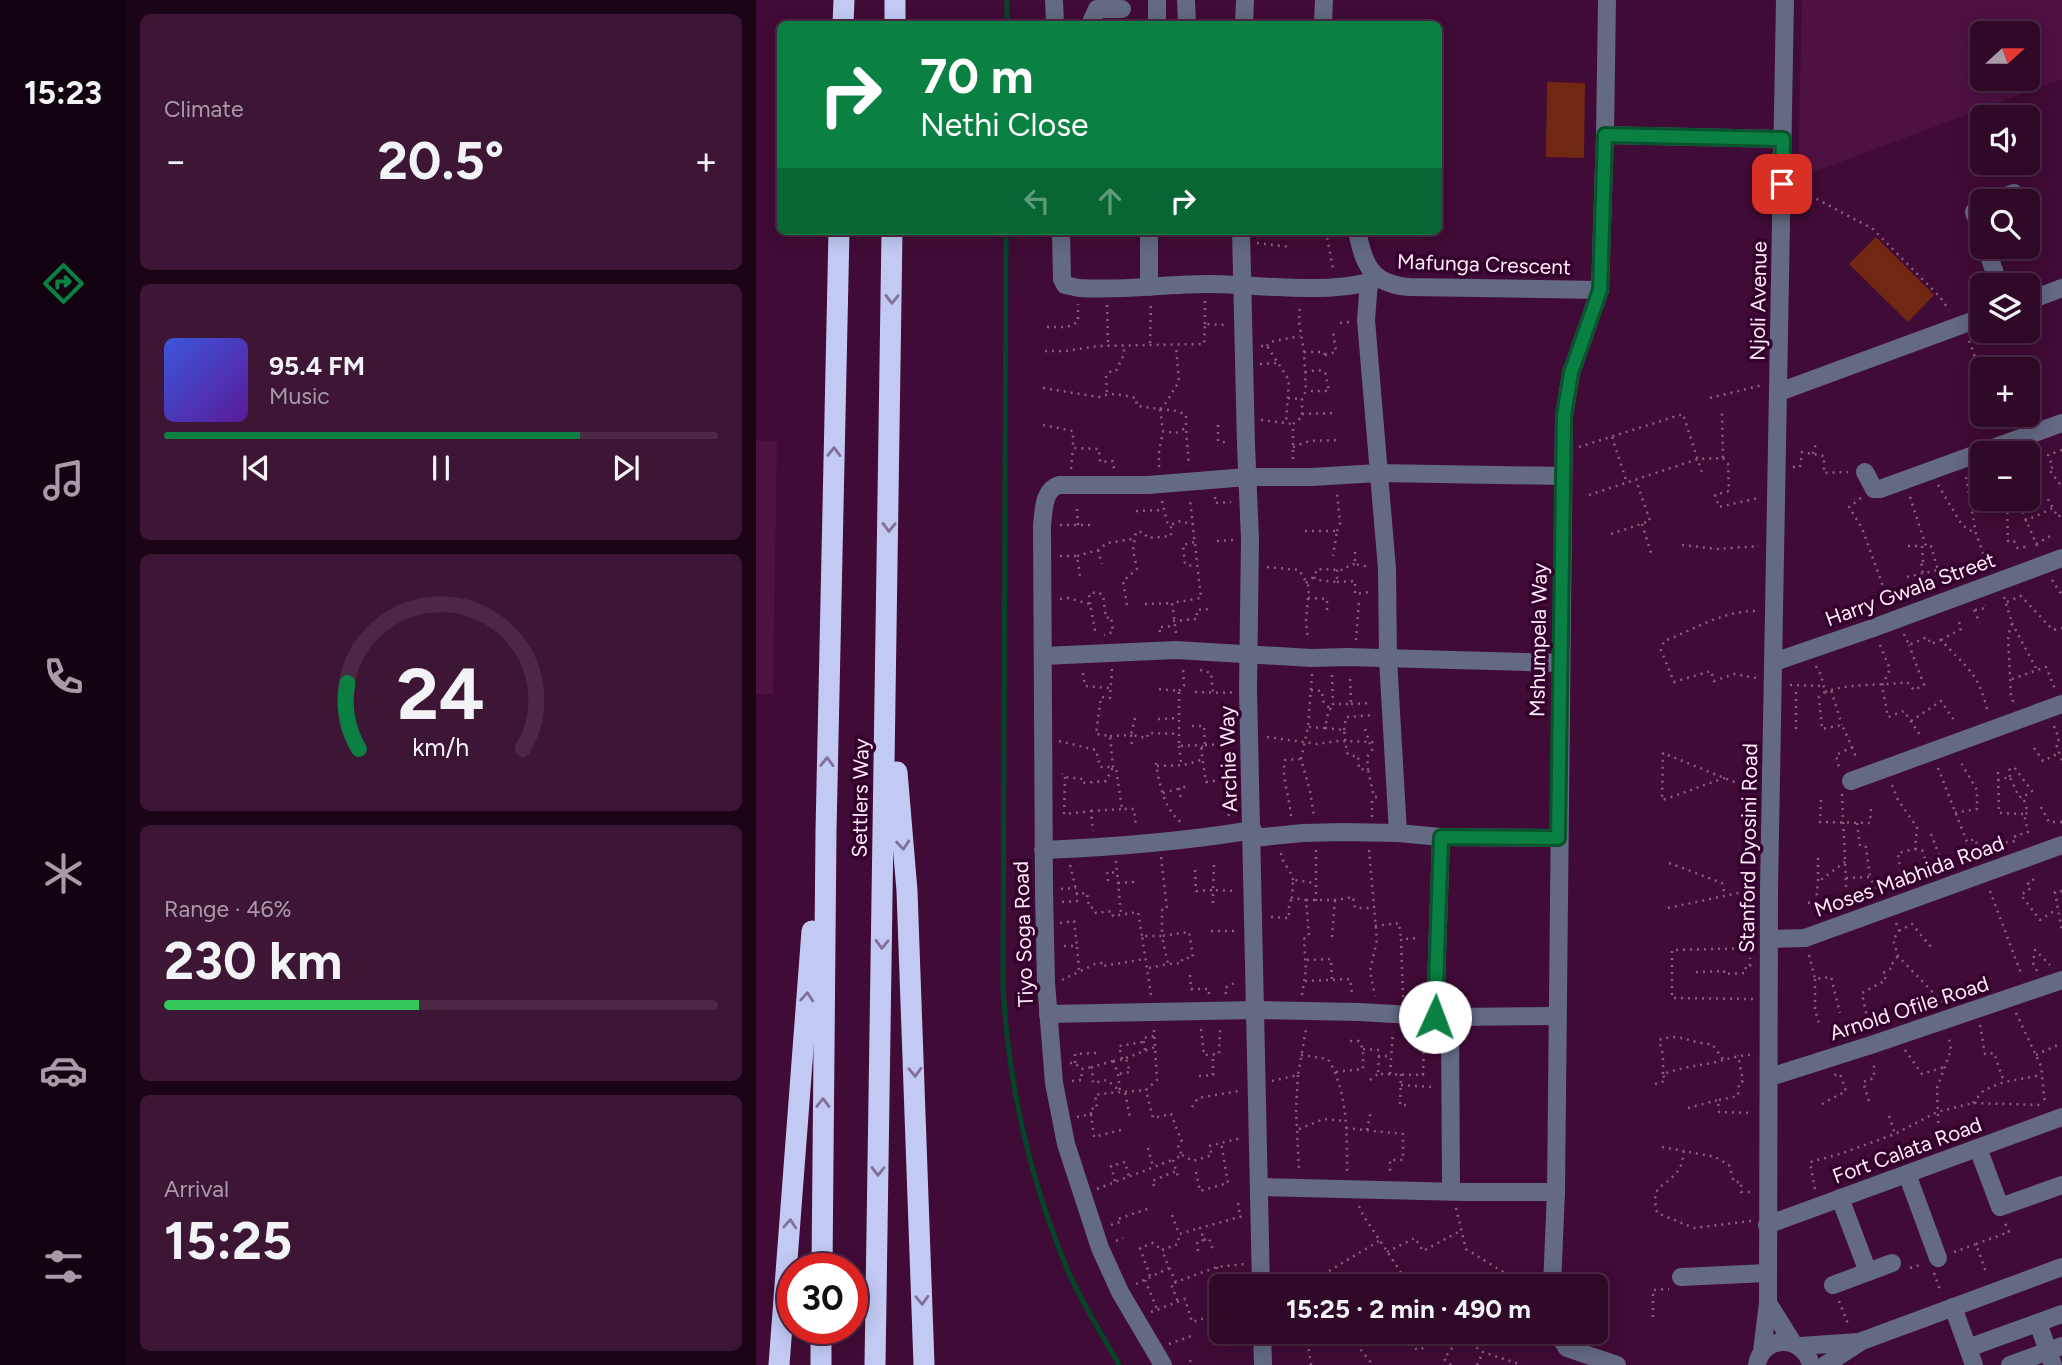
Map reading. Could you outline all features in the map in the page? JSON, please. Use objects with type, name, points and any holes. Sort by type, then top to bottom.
[{"type":"highway","points":[[844,0],[844,21]]},
{"type":"highway","points":[[895,0],[895,21]]},
{"type":"highway","name":"Settlers Way","points":[[822,1253],[826,831],[839,235]]},
{"type":"highway","name":"Settlers Way","points":[[875,1365],[892,235]]},
{"type":"highway","points":[[887,655],[907,891],[924,1365]]},
{"type":"highway","points":[[779,1365],[813,911],[826,831]]},
{"type":"highway","points":[[821,1344],[821,1365]]},
{"type":"street","points":[[1054,0],[1055,21]]},
{"type":"street","points":[[1157,0],[1157,21]]},
{"type":"street","points":[[1186,0],[1187,21]]},
{"type":"street","points":[[1244,21],[1245,0]]},
{"type":"street","points":[[1323,21],[1324,0]]},
{"type":"street","name":"Mshumpela Way","points":[[1552,1274],[1556,1192],[1563,453],[1567,392],[1600,290],[1606,0]]},
{"type":"street","name":"Njoli Avenue","points":[[1779,387],[1785,0]]},
{"type":"street","points":[[1091,21],[1095,10],[1100,8],[1122,11]]},
{"type":"street","points":[[1605,135],[1783,139]]},
{"type":"street","points":[[1060,235],[1062,279],[1066,285],[1071,286],[1150,294],[1205,284],[1336,286],[1373,281],[1366,320],[1386,565],[1388,659],[1398,833]]},
{"type":"street","points":[[1149,235],[1150,294]]},
{"type":"street","name":"Archie Way","points":[[1249,235],[1248,285],[1243,326],[1249,566],[1250,776],[1247,834],[1254,891],[1261,1274]]},
{"type":"street","name":"Mafunga Crescent","points":[[1358,235],[1373,281],[1390,285],[1600,290]]},
{"type":"street","points":[[2040,296],[2062,288]]},
{"type":"street","points":[[1779,387],[1970,322]]},
{"type":"street","name":"Stanford Dyosini Road","points":[[1768,1303],[1766,1192],[1770,1077],[1769,889],[1779,387]]},
{"type":"street","points":[[1865,472],[1876,489],[2062,423]]},
{"type":"street","points":[[1115,486],[1247,477],[1378,473],[1563,476]]},
{"type":"street","name":"Tiyo Soga Road","points":[[1115,486],[1052,487],[1048,492],[1042,525],[1046,983],[1052,1063],[1060,1120],[1080,1194],[1120,1292],[1158,1359]]},
{"type":"street","name":"Harry Gwala Street","points":[[1774,662],[2062,558]]},
{"type":"street","points":[[1043,656],[1190,651],[1311,659],[1344,657],[1561,663]]},
{"type":"street","points":[[1847,783],[2057,706]]},
{"type":"street","points":[[1043,850],[1115,848],[1247,834],[1286,835],[1316,832],[1558,838]]},
{"type":"street","points":[[1441,837],[1438,939],[1457,1192]]},
{"type":"street","name":"Moses Mabhida Road","points":[[1770,944],[1805,938],[1847,924],[2062,845]]},
{"type":"street","name":"Arnold Ofile Road","points":[[1770,1077],[2062,980]]},
{"type":"street","points":[[1048,1014],[1256,1010],[1353,1011],[1442,1017],[1557,1016]]},
{"type":"street","name":"Fort Calata Road","points":[[1767,1225],[1978,1148],[2053,1115]]},
{"type":"street","points":[[1978,1148],[2000,1207],[2062,1185]]},
{"type":"street","points":[[1907,1174],[1938,1258]]},
{"type":"street","points":[[1259,1187],[1556,1192]]},
{"type":"street","points":[[1840,1198],[1868,1272]]},
{"type":"street","points":[[1833,1285],[1892,1263]]},
{"type":"street","points":[[1760,1358],[1771,1344],[1782,1341],[1797,1344],[1856,1336],[1950,1308],[2062,1267]]},
{"type":"street","points":[[1681,1277],[1767,1273]]},
{"type":"street","points":[[1768,1303],[1797,1344],[1806,1352],[1811,1365]]},
{"type":"street","points":[[1760,1358],[1768,1303]]},
{"type":"street","points":[[1950,1308],[1971,1357],[2038,1323],[2062,1314]]},
{"type":"street","points":[[2014,1364],[2055,1354],[2038,1323]]},
{"type":"street","points":[[1825,1365],[1856,1336]]},
{"type":"street","points":[[1262,1344],[1263,1365]]},
{"type":"street","points":[[1566,1356],[1617,1365]]},
{"type":"path","points":[[1782,184],[1795,187],[1873,229],[1963,324],[1975,357]]},
{"type":"path","points":[[1249,235],[1292,247]]},
{"type":"path","points":[[1326,235],[1336,286]]},
{"type":"path","points":[[1045,351],[1108,345],[1204,344],[1205,284]]},
{"type":"path","points":[[1293,477],[1293,424],[1301,417],[1302,399],[1306,391],[1299,322],[1301,286]]},
{"type":"path","points":[[1150,294],[1150,344]]},
{"type":"path","points":[[1047,327],[1067,327],[1078,322],[1078,301],[1088,301]]},
{"type":"path","points":[[1107,301],[1108,345]]},
{"type":"path","points":[[1205,324],[1243,326]]},
{"type":"path","points":[[1304,352],[1324,352],[1325,357],[1336,352],[1332,332]]},
{"type":"path","points":[[1243,345],[1267,346],[1270,342],[1301,336]]},
{"type":"path","points":[[1107,394],[1106,376],[1116,371],[1124,354],[1124,345]]},
{"type":"path","points":[[1160,408],[1172,397],[1173,389],[1179,382],[1176,345]]},
{"type":"path","points":[[1267,346],[1289,380],[1286,423]]},
{"type":"path","points":[[1306,372],[1325,372],[1329,391],[1306,391]]},
{"type":"path","points":[[1710,398],[1779,387]]},
{"type":"path","points":[[1043,388],[1099,397],[1107,394],[1136,398],[1137,406],[1177,411],[1186,415],[1194,542],[1201,598],[1145,604]]},
{"type":"path","points":[[1288,398],[1302,399]]},
{"type":"path","points":[[1160,408],[1163,431],[1176,433],[1186,428]]},
{"type":"path","points":[[1302,414],[1336,413]]},
{"type":"path","points":[[1722,413],[1723,458],[1728,464],[1729,491],[1715,495],[1718,507],[1777,494]]},
{"type":"path","points":[[1563,453],[1683,414],[1703,476]]},
{"type":"path","points":[[1245,417],[1293,424]]},
{"type":"path","points":[[1043,425],[1073,431],[1073,448],[1099,449],[1100,462],[1113,461],[1115,486]]},
{"type":"path","points":[[1218,425],[1218,441],[1245,445]]},
{"type":"path","points":[[1612,437],[1627,483]]},
{"type":"path","points":[[1293,447],[1309,441],[1338,440]]},
{"type":"path","points":[[1812,454],[1815,443]]},
{"type":"path","points":[[2062,450],[2048,454],[2053,467],[2049,470],[2062,487]]},
{"type":"path","points":[[1777,467],[1800,467],[1802,452],[1824,456],[1824,473],[1865,472]]},
{"type":"path","points":[[1589,495],[1698,459],[1723,458]]},
{"type":"path","points":[[1959,460],[1967,480],[1976,534],[1998,581],[2011,624],[2037,670]]},
{"type":"path","points":[[1933,470],[1940,492],[1962,525],[1976,534]]},
{"type":"path","points":[[1333,556],[1340,523],[1337,476]]},
{"type":"path","points":[[1611,534],[1650,521],[1636,480]]},
{"type":"path","points":[[1904,481],[1924,546],[1926,608]]},
{"type":"path","points":[[2048,499],[2059,517],[2062,514]]},
{"type":"path","points":[[2025,521],[2053,508]]},
{"type":"path","points":[[1077,509],[1078,525]]},
{"type":"path","points":[[1136,511],[1163,510]]},
{"type":"path","points":[[2007,511],[2008,541],[2014,541],[2017,548],[2025,547],[2026,551]]},
{"type":"path","points":[[1642,524],[1652,556]]},
{"type":"path","points":[[1042,525],[1091,525]]},
{"type":"path","points":[[1127,605],[1123,581],[1136,569],[1133,551],[1136,532],[1143,532],[1148,538],[1171,536],[1171,525]]},
{"type":"path","points":[[1305,531],[1337,531]]},
{"type":"path","points":[[2036,544],[2054,534]]},
{"type":"path","points":[[1042,556],[1077,556],[1098,550],[1107,542],[1134,539]]},
{"type":"path","points":[[1194,542],[1183,545],[1185,564],[1198,567]]},
{"type":"path","points":[[1682,545],[1717,549],[1777,546]]},
{"type":"path","points":[[1908,546],[1931,546],[1938,570]]},
{"type":"path","points":[[1098,550],[1102,564]]},
{"type":"path","points":[[1355,552],[1355,564]]},
{"type":"path","points":[[1077,556],[1080,576]]},
{"type":"path","points":[[1306,583],[1314,577],[1317,569],[1343,570],[1355,564],[1364,565],[1366,568],[1386,565]]},
{"type":"path","points":[[1249,566],[1298,570],[1309,587],[1306,621],[1311,659],[1311,690],[1308,727],[1301,759],[1310,791],[1316,832],[1316,901]]},
{"type":"path","points":[[1907,577],[1923,575],[1947,566],[1960,596]]},
{"type":"path","points":[[1337,569],[1337,582]]},
{"type":"path","points":[[1314,577],[1316,580],[1355,581],[1355,594],[1387,590]]},
{"type":"path","points":[[1888,600],[1925,590]]},
{"type":"path","points":[[1097,592],[1102,595],[1106,618],[1111,617],[1112,632],[1099,637],[1095,635],[1090,604],[1089,594],[1097,592]]},
{"type":"path","points":[[2006,603],[2021,596],[2053,630],[2062,628]]},
{"type":"path","points":[[1043,601],[1068,598],[1090,604]]},
{"type":"path","points":[[1308,598],[1326,599],[1327,613]]},
{"type":"path","points":[[1325,728],[1359,602]]},
{"type":"path","points":[[1172,603],[1173,621],[1200,671],[1211,673],[1213,692]]},
{"type":"path","points":[[1173,621],[1197,619],[1197,610],[1209,609]]},
{"type":"path","points":[[1974,610],[1980,623]]},
{"type":"path","points":[[1774,611],[1739,611],[1713,618],[1664,641],[1661,650],[1674,682],[1711,671],[1714,681],[1734,674],[1796,687],[1824,686]]},
{"type":"path","points":[[1941,640],[1961,629],[1958,618]]},
{"type":"path","points":[[2011,624],[2008,636],[2011,696],[2019,720]]},
{"type":"path","points":[[1873,628],[1890,669],[1882,686],[1888,717],[1904,711],[1931,752],[1966,842],[1975,839],[1978,846],[1994,889],[1990,891],[2029,992]]},
{"type":"path","points":[[1842,725],[1822,729],[1819,697],[1825,692],[1846,685],[1882,686],[1907,682],[1914,690],[1924,685],[1909,645]]},
{"type":"path","points":[[1808,650],[1821,674],[1825,692]]},
{"type":"path","points":[[1181,763],[1180,691],[1184,686],[1183,660],[1190,651]]},
{"type":"path","points":[[1117,652],[1110,698],[1101,698],[1096,734],[1147,738],[1148,733],[1179,734]]},
{"type":"path","points":[[1080,655],[1085,685],[1111,688]]},
{"type":"path","points":[[1344,657],[1351,704]]},
{"type":"path","points":[[2010,679],[2046,667],[2057,706],[2059,739],[2056,744],[2062,761]]},
{"type":"path","points":[[1796,687],[1796,729]]},
{"type":"path","points":[[1158,689],[1180,691]]},
{"type":"path","points":[[1195,692],[1213,692],[1218,695],[1248,689]]},
{"type":"path","points":[[1311,690],[1322,691],[1325,705],[1330,709]]},
{"type":"path","points":[[1831,690],[1852,747],[1836,755],[1847,783],[1842,823],[1847,924]]},
{"type":"path","points":[[1322,695],[1333,695]]},
{"type":"path","points":[[1911,721],[1941,701],[1977,790],[1977,809],[1955,813]]},
{"type":"path","points":[[1333,704],[1391,708]]},
{"type":"path","points":[[1368,770],[1359,769],[1358,756],[1347,753],[1344,730],[1346,717],[1391,708]]},
{"type":"path","points":[[1132,748],[1135,718]]},
{"type":"path","points":[[1158,719],[1179,719]]},
{"type":"path","points":[[1192,726],[1204,726],[1204,746],[1201,749],[1206,782],[1250,776]]},
{"type":"path","points":[[1308,727],[1344,730]]},
{"type":"path","points":[[1365,729],[1372,750],[1367,757],[1372,793],[1370,833],[1377,940],[1370,971],[1391,1014]]},
{"type":"path","points":[[1043,768],[1058,771],[1065,777],[1083,779],[1083,783],[1106,781],[1113,767],[1110,736]]},
{"type":"path","points":[[1179,746],[1204,746],[1250,739],[1317,744],[1345,741],[1393,742]]},
{"type":"path","points":[[1042,740],[1062,741],[1067,745],[1096,750],[1100,767],[1116,768],[1122,809]]},
{"type":"path","points":[[2034,748],[2043,761],[2059,753]]},
{"type":"path","points":[[1725,778],[1662,800],[1663,753],[1725,778],[1739,784],[1771,785]]},
{"type":"path","points":[[1190,841],[1187,827],[1176,819],[1163,793],[1157,764],[1184,765],[1203,759]]},
{"type":"path","points":[[1211,931],[1289,918],[1293,880],[1291,870],[1282,861],[1291,802],[1283,768],[1285,760],[1301,759]]},
{"type":"path","points":[[2014,767],[2032,791],[2023,797],[2019,797],[2010,777],[2009,770],[2014,767]]},
{"type":"path","points":[[1885,769],[1898,800],[1917,827],[1915,849]]},
{"type":"path","points":[[1998,772],[1998,818]]},
{"type":"path","points":[[1065,777],[1064,814],[1134,809],[1138,845]]},
{"type":"path","points":[[1998,780],[2010,777]]},
{"type":"path","points":[[1231,778],[1232,802],[1224,803],[1247,834]]},
{"type":"path","points":[[1163,793],[1189,786]]},
{"type":"path","points":[[1179,788],[1181,801]]},
{"type":"path","points":[[1372,793],[1374,797],[1396,797]]},
{"type":"path","points":[[1999,813],[2028,813],[2023,797]]},
{"type":"path","points":[[1821,800],[1820,822],[1870,823],[1871,809]]},
{"type":"path","points":[[2041,807],[2049,822],[2062,822]]},
{"type":"path","points":[[1091,811],[1095,848]]},
{"type":"path","points":[[1978,846],[2016,841],[2015,836],[2028,832],[2024,814]]},
{"type":"path","points":[[1857,823],[1860,846],[1867,847],[1870,877],[1876,890],[1884,894],[1899,931]]},
{"type":"path","points":[[1931,834],[1944,889]]},
{"type":"path","points":[[1160,843],[1167,891],[1167,909],[1162,910],[1162,936],[1168,964]]},
{"type":"path","points":[[1115,848],[1121,915]]},
{"type":"path","points":[[1044,903],[1076,901],[1077,894],[1070,876],[1068,849]]},
{"type":"path","points":[[1912,900],[1900,870],[1899,853],[1922,850],[1944,889]]},
{"type":"path","points":[[1808,903],[1816,901],[1818,858]]},
{"type":"path","points":[[1818,882],[1845,862]]},
{"type":"path","points":[[1669,863],[1722,883],[1725,895]]},
{"type":"path","points":[[1213,865],[1213,906]]},
{"type":"path","points":[[1195,870],[1196,891],[1254,891]]},
{"type":"path","points":[[1108,881],[1107,873],[1118,873]]},
{"type":"path","points":[[1846,878],[1870,877]]},
{"type":"path","points":[[2034,879],[2028,883],[2031,888],[2021,895],[2040,920],[2057,909]]},
{"type":"path","points":[[1293,880],[1315,883]]},
{"type":"path","points":[[1118,883],[1133,882],[1133,887]]},
{"type":"path","points":[[1668,908],[1752,889],[1769,889]]},
{"type":"path","points":[[2062,891],[2055,892],[2062,932]]},
{"type":"path","points":[[1077,894],[1087,893],[1089,907],[1094,908],[1096,913],[1112,911],[1113,916],[1138,912],[1153,1013],[1157,1080],[1146,1090],[1125,1093],[1107,1080],[1093,1083],[1092,1067]]},
{"type":"path","points":[[1292,898],[1316,901],[1353,897],[1355,908],[1374,908]]},
{"type":"path","points":[[1306,900],[1309,936],[1304,939],[1306,960],[1302,996],[1307,1011]]},
{"type":"path","points":[[1332,937],[1335,900]]},
{"type":"path","points":[[1045,924],[1074,921],[1079,971]]},
{"type":"path","points":[[1375,926],[1399,923],[1401,939],[1391,1014],[1390,1074]]},
{"type":"path","points":[[1931,947],[1912,924],[1899,931],[1893,940],[1898,956],[1944,1004],[1951,1050],[1937,1088],[1938,1139],[1944,1160]]},
{"type":"path","points":[[1142,936],[1189,932],[1193,957],[1147,969]]},
{"type":"path","points":[[1805,938],[1815,979],[1815,1010],[1819,1027]]},
{"type":"path","points":[[1401,939],[1438,939]]},
{"type":"path","points":[[1770,944],[1751,948],[1672,950],[1672,998],[1770,999]]},
{"type":"path","points":[[1046,947],[1077,946]]},
{"type":"path","points":[[1696,972],[1745,973],[1746,966],[1750,965],[1751,948]]},
{"type":"path","points":[[1046,983],[1066,979],[1095,964],[1113,965],[1145,959]]},
{"type":"path","points":[[1306,960],[1331,959],[1332,980]]},
{"type":"path","points":[[1190,975],[1192,989],[1209,989],[1214,1012],[1219,1054],[1204,1055],[1214,1012],[1225,988],[1236,982],[1256,979]]},
{"type":"path","points":[[1815,979],[1831,977],[1840,1013]]},
{"type":"path","points":[[1305,981],[1350,979],[1353,1011]]},
{"type":"path","points":[[1817,1206],[1810,1162],[1895,1134],[1937,1111],[1973,1103],[2053,1115],[2041,1066],[2009,999]]},
{"type":"path","points":[[1977,1010],[1984,1054],[1994,1053],[2004,1082]]},
{"type":"path","points":[[1655,1084],[1665,1081],[1659,1040],[1672,1035],[1701,1044],[1712,1044],[1723,1059]]},
{"type":"path","points":[[1146,1051],[1143,1038],[1155,1036]]},
{"type":"path","points":[[1895,1036],[1922,1074],[1945,1067]]},
{"type":"path","points":[[1336,1072],[1363,1069],[1363,1049],[1359,1041],[1349,1041]]},
{"type":"path","points":[[1370,1080],[1378,1074],[1423,1075],[1424,1041]]},
{"type":"path","points":[[1118,1074],[1130,1072],[1119,1046],[1143,1042]]},
{"type":"path","points":[[2036,1055],[2062,1045]]},
{"type":"path","points":[[1052,1063],[1075,1063],[1081,1069],[1124,1059],[1155,1047]]},
{"type":"path","points":[[1363,1049],[1379,1050],[1378,1074]]},
{"type":"path","points":[[1075,1063],[1075,1054],[1096,1053]]},
{"type":"path","points":[[1199,1076],[1213,1075],[1213,1054]]},
{"type":"path","points":[[1301,1055],[1328,1059],[1336,1072],[1343,1099],[1350,1190],[1363,1216],[1402,1274]]},
{"type":"path","points":[[1663,1074],[1697,1063],[1705,1064],[1738,1055],[1770,1055]]},
{"type":"path","points":[[1688,1108],[1738,1096],[1739,1083],[1743,1081],[1738,1055]]},
{"type":"path","points":[[1379,1056],[1392,1056]]},
{"type":"path","points":[[1822,1104],[1846,1091],[1840,1074],[1835,1077],[1828,1059]]},
{"type":"path","points":[[1113,1061],[1121,1091]]},
{"type":"path","points":[[1401,1074],[1400,1105],[1407,1105]]},
{"type":"path","points":[[1298,1075],[1296,1108],[1299,1129],[1299,1188]]},
{"type":"path","points":[[1973,1103],[1984,1090],[2004,1082],[2042,1075]]},
{"type":"path","points":[[1401,1085],[1450,1088]]},
{"type":"path","points":[[1146,1090],[1153,1118],[1171,1114],[1182,1142],[1178,1147],[1182,1155],[1193,1161],[1212,1155],[1209,1146],[1259,1135]]},
{"type":"path","points":[[1121,1091],[1095,1095],[1097,1108],[1090,1109],[1094,1137],[1121,1130]]},
{"type":"path","points":[[1125,1093],[1130,1117]]},
{"type":"path","points":[[1718,1100],[1719,1112],[1769,1112]]},
{"type":"path","points":[[1367,1130],[1371,1111]]},
{"type":"path","points":[[1060,1120],[1091,1114]]},
{"type":"path","points":[[1889,1116],[1895,1134]]},
{"type":"path","points":[[1299,1129],[1324,1119],[1345,1121]]},
{"type":"path","points":[[1346,1128],[1403,1134],[1403,1160],[1390,1160],[1391,1191]]},
{"type":"path","points":[[1196,1172],[1200,1191],[1228,1183],[1221,1142]]},
{"type":"path","points":[[1662,1147],[1715,1157],[1729,1165],[1734,1182],[1741,1182],[1741,1192],[1766,1192]]},
{"type":"path","points":[[1148,1148],[1153,1167]]},
{"type":"path","points":[[1684,1151],[1680,1170],[1656,1191],[1654,1199],[1657,1213],[1694,1228],[1753,1220],[1767,1225]]},
{"type":"path","points":[[1080,1194],[1182,1155]]},
{"type":"path","points":[[1173,1160],[1178,1177]]},
{"type":"path","points":[[1115,1181],[1111,1166],[1125,1162],[1129,1177]]},
{"type":"path","points":[[1154,1186],[1152,1181],[1177,1171]]},
{"type":"path","points":[[1457,1192],[1466,1249],[1509,1274]]},
{"type":"path","points":[[1238,1203],[1240,1217]]},
{"type":"path","points":[[1950,1308],[1930,1261],[2009,1233],[2000,1207]]},
{"type":"path","points":[[1108,1227],[1120,1222],[1118,1219],[1150,1208]]},
{"type":"path","points":[[1179,1234],[1260,1214]]},
{"type":"path","points":[[1162,1250],[1178,1244],[1179,1234],[1172,1215]]},
{"type":"path","points":[[1200,1228],[1204,1240]]},
{"type":"path","points":[[1387,1252],[1415,1238],[1423,1251],[1462,1230]]},
{"type":"path","points":[[1198,1251],[1196,1242],[1209,1238],[1213,1250]]},
{"type":"path","points":[[1329,1271],[1380,1241]]},
{"type":"path","points":[[1150,1277],[1140,1248],[1153,1243],[1162,1250],[1176,1282]]},
{"type":"path","points":[[1976,1244],[1993,1292]]},
{"type":"path","points":[[1178,1302],[1171,1284],[1217,1267],[1261,1262]]},
{"type":"path","points":[[1217,1267],[1217,1274]]},
{"type":"path","points":[[1120,1292],[1169,1268]]},
{"type":"path","points":[[1653,1317],[1653,1290],[1669,1289],[1681,1277]]},
{"type":"path","points":[[1145,1280],[1157,1309]]},
{"type":"path","points":[[1833,1285],[1856,1336]]},
{"type":"path","points":[[1135,1319],[1185,1299],[1192,1322],[1209,1317]]},
{"type":"path","points":[[1158,1359],[1175,1341],[1194,1335]]},
{"type":"path","points":[[1310,1344],[1311,1365]]},
{"type":"path","points":[[1356,1344],[1373,1365]]},
{"type":"path","points":[[1411,1344],[1416,1350],[1426,1344]]},
{"type":"path","points":[[1451,1365],[1444,1359],[1455,1344]]},
{"type":"path","points":[[1471,1344],[1483,1352],[1522,1365]]},
{"type":"path","points":[[1477,1365],[1483,1352]]},
{"type":"path","points":[[1190,1360],[1192,1365]]},
{"type":"shaded area","points":[[1802,0],[2062,0],[2062,79],[2040,87],[2040,21],[1970,21],[1970,91],[2030,91],[1993,105],[1970,105],[1970,114],[1798,178]]},
{"type":"shaded area","points":[[1547,82],[1585,83],[1584,158],[1546,157]]},
{"type":"shaded area","points":[[1876,237],[1934,295],[1908,322],[1849,264]]},
{"type":"shaded area","points":[[756,441],[777,441],[773,694],[756,694]]},
{"type":"waterway","points":[[1007,0],[1007,21]]},
{"type":"waterway","points":[[1006,235],[1003,985],[1006,1022],[1023,1131],[1043,1202],[1068,1271],[1119,1365]]},
{"type":"route","points":[[1435,1017],[1441,837],[1558,838],[1564,416],[1571,373],[1600,290],[1605,135],[1783,139],[1782,184]]}]
